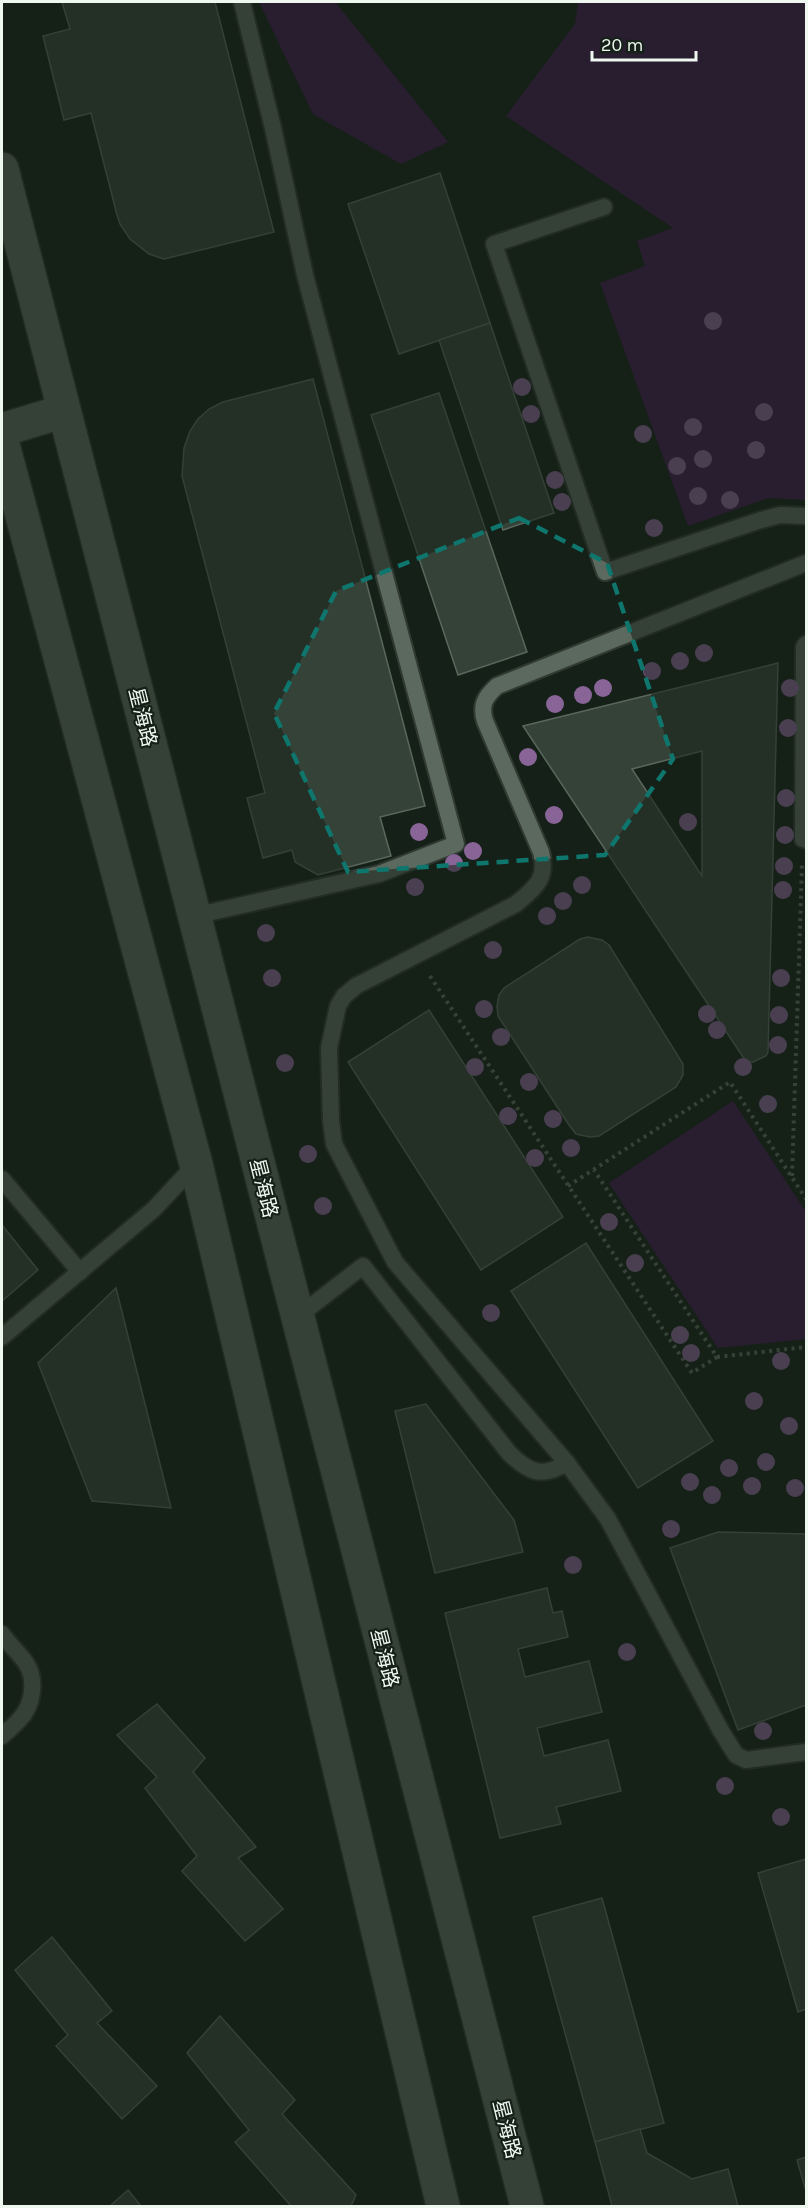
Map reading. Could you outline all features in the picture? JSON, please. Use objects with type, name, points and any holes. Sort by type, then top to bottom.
[{"type":"street","name":"星海路","points":[[2,169],[527,2206]]},
{"type":"street","points":[[2,430],[64,411]]},
{"type":"street","points":[[2,441],[196,1164],[443,2206]]},
{"type":"lane","points":[[194,916],[379,874],[456,844],[304,275],[273,128],[242,2]]},
{"type":"lane","points":[[604,207],[494,244],[605,572],[761,520],[780,515],[807,516]]},
{"type":"lane","points":[[807,563],[497,686],[487,696],[481,708],[484,721],[541,852],[544,862],[542,876],[531,891],[516,904],[356,986],[344,996],[338,1006],[329,1047],[331,1121],[334,1144],[395,1262],[567,1463],[608,1519],[736,1755],[747,1760],[807,1752]]},
{"type":"lane","points":[[805,840],[804,647],[807,644]]},
{"type":"lane","points":[[2,1337],[154,1209],[196,1164]]},
{"type":"lane","points":[[2,1179],[80,1272]]},
{"type":"lane","points":[[297,1317],[363,1266],[509,1453],[521,1465],[552,1472],[567,1463]]},
{"type":"lane","points":[[2,1634],[27,1665],[32,1678],[32,1686],[28,1707],[21,1719],[2,1736]]},
{"type":"path","points":[[792,1176],[805,840]]},
{"type":"path","points":[[417,956],[692,1373],[717,1357],[807,1347]]},
{"type":"path","points":[[568,1186],[730,1082],[807,1198]]},
{"type":"path","points":[[594,1170],[717,1357]]},
{"type":"highlighted area","points":[[519,518],[607,563],[673,759],[605,855],[348,872],[274,713],[336,591]]},
{"type":"shaded area","points":[[259,2],[335,2],[448,142],[401,164],[313,114]]},
{"type":"shaded area","points":[[578,2],[806,2],[806,500],[768,498],[688,526],[600,283],[645,266],[637,241],[673,228],[506,116],[575,24]]},
{"type":"shaded area","points":[[733,1101],[806,1212],[806,1339],[718,1348],[609,1183]]},
{"type":"building","points":[[62,2],[215,2],[274,232],[164,259],[149,254],[130,239],[117,215],[91,113],[64,120],[43,36],[70,29]]},
{"type":"building","points":[[440,173],[490,323],[399,354],[348,204]]},
{"type":"building","points":[[490,323],[554,513],[503,530],[439,340]]},
{"type":"building","points":[[313,379],[425,806],[380,817],[391,856],[318,875],[295,862],[292,850],[263,858],[247,798],[265,793],[182,476],[184,448],[190,431],[209,409],[223,402]]},
{"type":"building","points":[[439,393],[527,652],[458,675],[371,415]]},
{"type":"building","points":[[778,663],[768,1052],[766,1056],[753,1062],[748,1062],[743,1057],[523,726]],"holes":[[[702,751],[702,876],[632,769]]]},
{"type":"building","points":[[588,937],[602,940],[609,945],[683,1064],[683,1075],[676,1087],[599,1136],[590,1137],[576,1134],[569,1125],[498,1016],[497,1006],[499,995],[504,988],[580,939]]},
{"type":"building","points":[[429,1010],[563,1217],[481,1270],[348,1062]]},
{"type":"building","points":[[2,1225],[38,1270],[2,1301]]},
{"type":"building","points":[[586,1243],[713,1441],[638,1488],[511,1291]]},
{"type":"building","points":[[116,1288],[171,1508],[92,1501],[38,1363]]},
{"type":"building","points":[[426,1404],[514,1520],[523,1552],[435,1573],[395,1411]]},
{"type":"building","points":[[718,1532],[806,1534],[806,1705],[738,1730],[670,1548]]},
{"type":"building","points":[[547,1588],[553,1613],[562,1611],[568,1637],[518,1649],[525,1677],[589,1661],[602,1712],[537,1728],[544,1756],[608,1740],[621,1791],[556,1807],[561,1824],[500,1838],[445,1613]]},
{"type":"building","points":[[157,1704],[205,1758],[193,1772],[256,1847],[238,1858],[283,1909],[245,1941],[182,1871],[197,1856],[145,1788],[157,1777],[117,1735]]},
{"type":"building","points":[[806,1859],[806,2009],[798,2012],[758,1873]]},
{"type":"building","points":[[602,1898],[664,2123],[595,2142],[533,1917]]},
{"type":"building","points":[[52,1937],[112,2011],[97,2023],[157,2086],[122,2119],[56,2046],[68,2035],[15,1970]]},
{"type":"building","points":[[220,2016],[295,2100],[282,2114],[356,2195],[351,2206],[291,2206],[235,2142],[249,2130],[187,2053]]},
{"type":"building","points":[[640,2129],[647,2153],[692,2179],[728,2169],[738,2206],[612,2206],[595,2142]]},
{"type":"building","points":[[806,2157],[806,2191],[797,2160]]},
{"type":"building","points":[[128,2190],[141,2206],[110,2206]]}]
